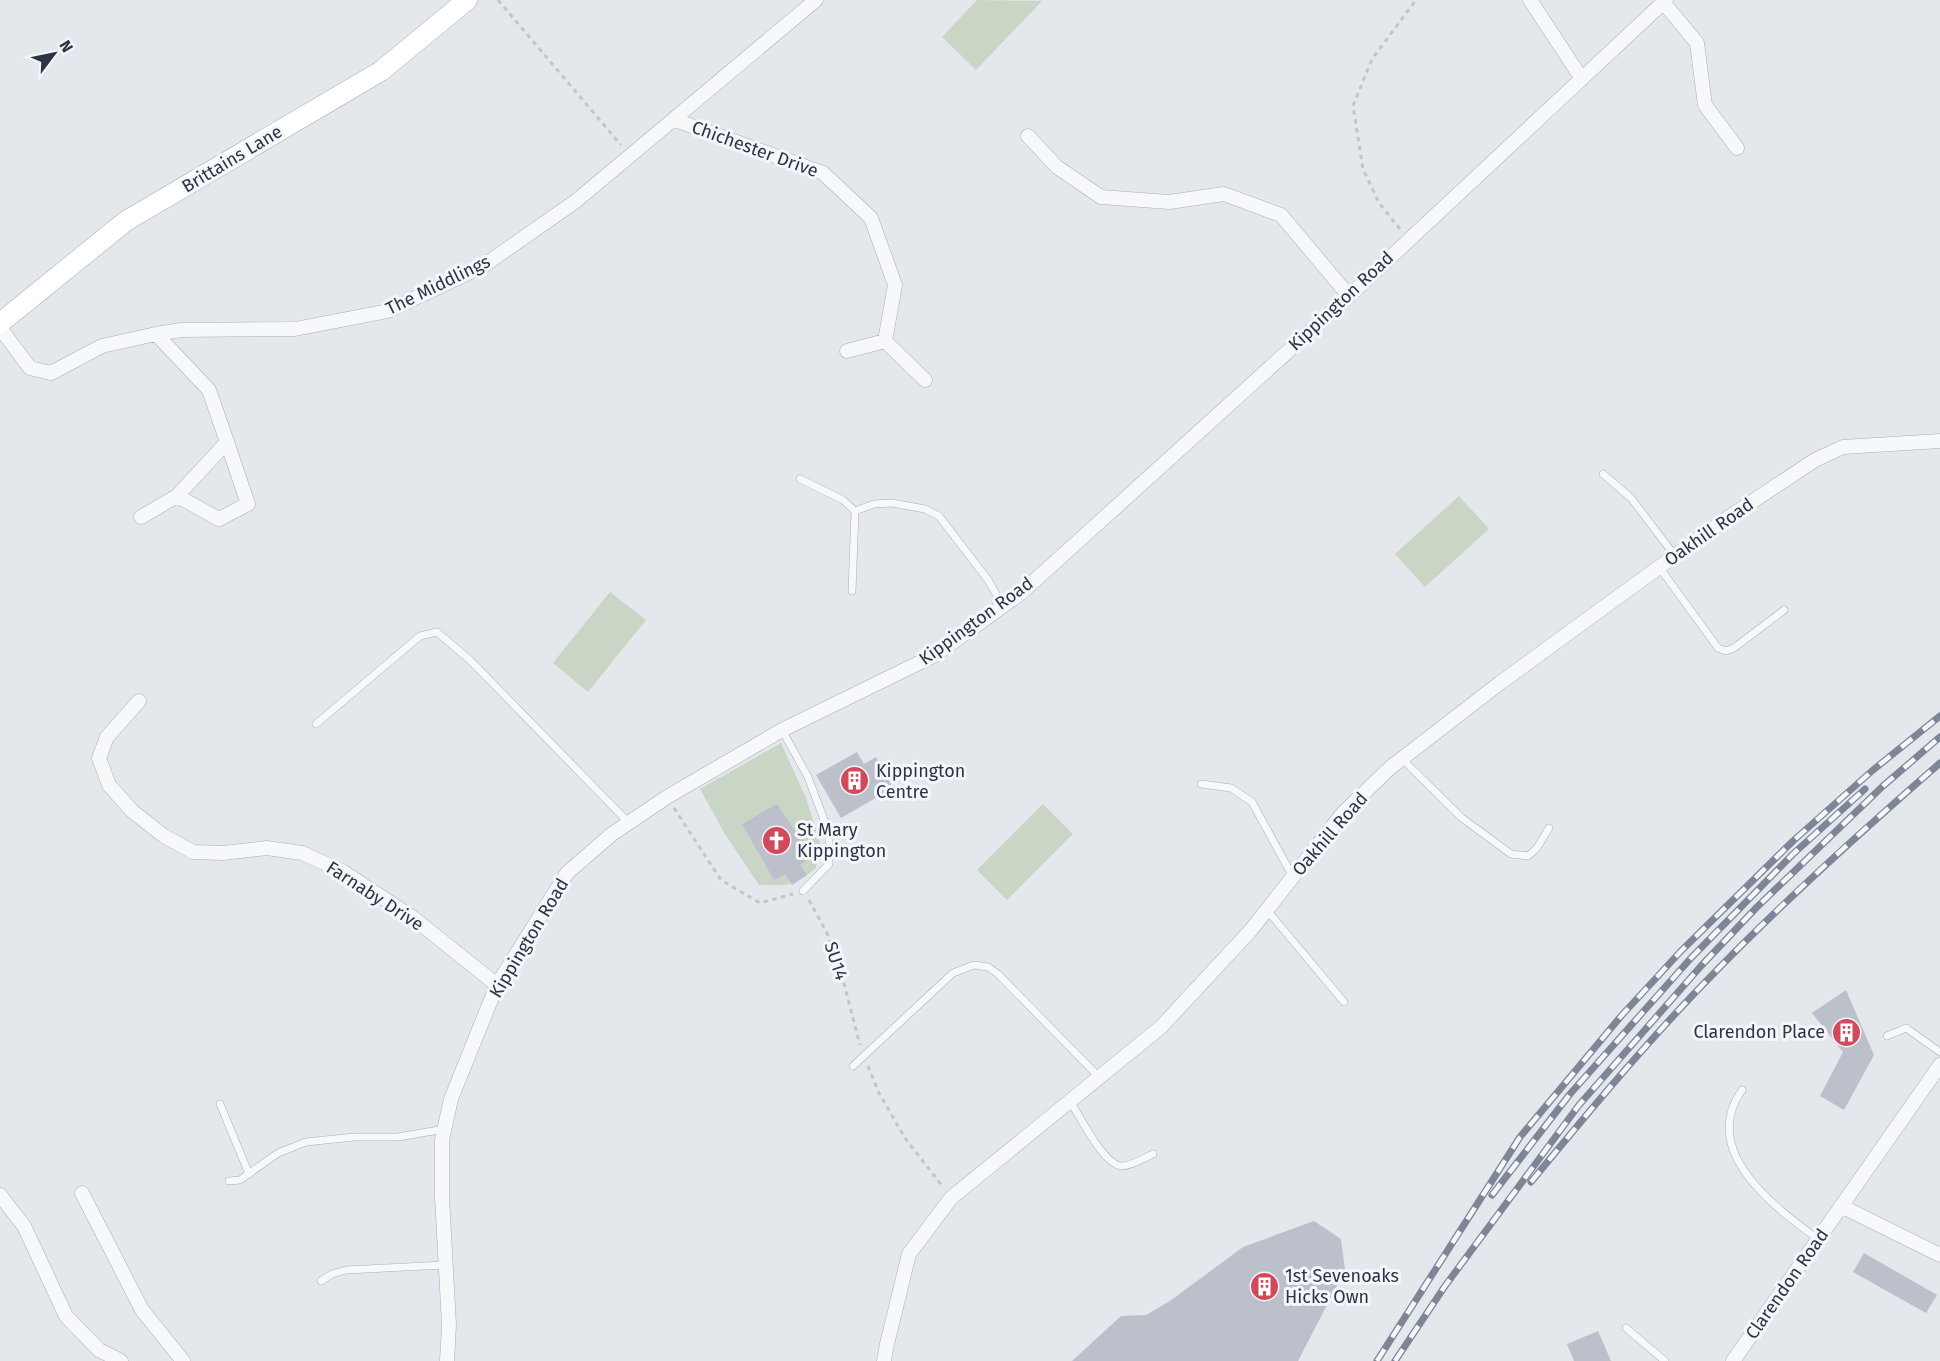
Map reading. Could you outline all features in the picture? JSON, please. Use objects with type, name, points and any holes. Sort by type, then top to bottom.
[{"type":"street","name":"Brittains Lane","points":[[0,323],[126,221],[381,70],[467,0]]},
{"type":"street","name":"The Middlings","points":[[0,328],[30,368],[51,373],[102,346],[156,334],[182,330],[295,329],[388,311],[483,266],[576,201],[816,0]]},
{"type":"street","points":[[1530,0],[1582,79]]},
{"type":"street","name":"Kippington Road","points":[[447,1361],[449,1325],[442,1197],[442,1140],[451,1099],[498,985],[567,873],[612,834],[667,796],[782,730],[935,655],[1021,592],[1349,296],[1665,1]]},
{"type":"street","points":[[1665,1],[1697,43],[1706,105],[1737,148]]},
{"type":"street","name":"Chichester Drive","points":[[675,120],[823,173],[871,218],[895,285],[885,341]]},
{"type":"street","points":[[1028,136],[1057,167],[1101,197],[1169,202],[1224,194],[1281,215],[1349,296]]},
{"type":"street","points":[[156,334],[209,390],[248,504],[219,519],[177,496]]},
{"type":"street","points":[[847,351],[885,341],[925,380]]},
{"type":"street","name":"Oakhill Road","points":[[884,1361],[909,1254],[951,1198],[1161,1027],[1251,930],[1342,813],[1402,759],[1500,683],[1659,567],[1815,460],[1843,447],[1940,441]]},
{"type":"street","points":[[141,517],[177,496],[227,442]]},
{"type":"street","name":"Farnaby Drive","points":[[139,701],[107,737],[99,758],[109,785],[132,811],[164,837],[193,852],[223,853],[267,848],[302,853],[342,871],[412,917],[498,985]]},
{"type":"street","name":"Clarendon Road","points":[[1733,1361],[1940,1065]]},
{"type":"street","points":[[82,1193],[142,1310],[183,1361]]},
{"type":"street","points":[[0,1195],[24,1226],[66,1316],[99,1350],[121,1361]]},
{"type":"street","points":[[1841,1206],[1940,1255]]},
{"type":"lane","points":[[1603,474],[1631,498],[1675,556]]},
{"type":"lane","points":[[800,479],[843,500],[855,511],[852,591]]},
{"type":"lane","points":[[855,511],[874,504],[892,503],[925,509],[939,516],[988,580],[1003,606]]},
{"type":"lane","points":[[1659,567],[1718,648],[1726,651],[1734,648],[1784,610]]},
{"type":"lane","points":[[316,724],[420,636],[437,632],[471,661],[629,823]]},
{"type":"lane","points":[[782,730],[808,777],[830,833],[829,864],[803,891]]},
{"type":"lane","points":[[1402,759],[1462,818],[1511,854],[1528,856],[1537,848],[1549,828]]},
{"type":"lane","points":[[1201,783],[1231,788],[1252,802],[1293,877]]},
{"type":"lane","points":[[1267,910],[1344,1002]]},
{"type":"lane","points":[[853,1066],[953,973],[974,965],[987,967],[998,974],[1099,1077]]},
{"type":"lane","points":[[1887,1036],[1906,1028],[1940,1052]]},
{"type":"lane","points":[[1742,1090],[1731,1111],[1729,1122],[1733,1145],[1739,1161],[1761,1194],[1778,1210],[1818,1239]]},
{"type":"lane","points":[[1070,1101],[1103,1154],[1113,1163],[1121,1166],[1153,1154]]},
{"type":"lane","points":[[220,1104],[249,1173]]},
{"type":"lane","points":[[229,1181],[240,1180],[278,1154],[306,1142],[354,1137],[398,1137],[445,1129]]},
{"type":"lane","points":[[321,1281],[332,1274],[346,1270],[445,1265]]},
{"type":"lane","points":[[1626,1328],[1665,1361]]},
{"type":"path","points":[[498,0],[630,156]]},
{"type":"path","points":[[1408,239],[1379,203],[1363,169],[1353,106],[1372,59],[1416,0]]},
{"type":"path","points":[[667,796],[721,880],[760,903],[803,891]]},
{"type":"path","name":"SU14","points":[[803,891],[827,933],[838,962],[857,1037],[879,1093],[905,1138],[951,1198]]},
{"type":"green space","points":[[977,0],[1042,1],[976,70],[942,37]]},
{"type":"green space","points":[[1459,496],[1489,529],[1425,587],[1395,554]]},
{"type":"green space","points":[[610,592],[646,620],[588,692],[553,663]]},
{"type":"green space","points":[[781,743],[806,798],[820,843],[816,868],[808,874],[789,884],[759,885],[725,834],[700,789]]},
{"type":"green space","points":[[1043,804],[1073,834],[1007,900],[977,870]]},
{"type":"building","name":"Kippington Centre","points":[[857,752],[864,764],[876,757],[893,788],[841,818],[816,775]]},
{"type":"building","name":"St Mary Kippington","points":[[777,804],[812,857],[800,865],[807,875],[792,885],[785,874],[774,880],[742,824]]},
{"type":"building","name":"Clarendon Place","points":[[1846,990],[1874,1055],[1844,1110],[1820,1096],[1843,1052],[1812,1013]]},
{"type":"building","name":"1st Sevenoaks Hicks Own","points":[[1314,1221],[1341,1239],[1345,1270],[1298,1361],[1072,1361],[1121,1316],[1146,1315],[1170,1301],[1243,1247]]},
{"type":"building","points":[[1864,1253],[1937,1295],[1926,1313],[1853,1272]]},
{"type":"building","points":[[1598,1331],[1611,1361],[1574,1361],[1567,1344]]},
{"type":"railway","points":[[1377,1361],[1520,1137],[1622,1015],[1681,951],[1793,841],[1873,770],[1940,716]]},
{"type":"railway","points":[[1395,1361],[1445,1286],[1579,1105],[1701,966],[1756,908],[1883,786],[1940,737]]},
{"type":"railway","points":[[1531,1182],[1598,1101],[1692,995],[1826,864],[1940,763]]},
{"type":"railway","points":[[1492,1195],[1570,1094],[1691,958],[1793,854],[1865,789]]},
{"type":"place","name":"Kippington Centre","points":[[855,781]]},
{"type":"place","name":"St Mary Kippington","points":[[776,840]]},
{"type":"place","name":"Clarendon Place","points":[[1846,1032]]},
{"type":"place","name":"1st Sevenoaks Hicks Own","points":[[1264,1286]]}]
